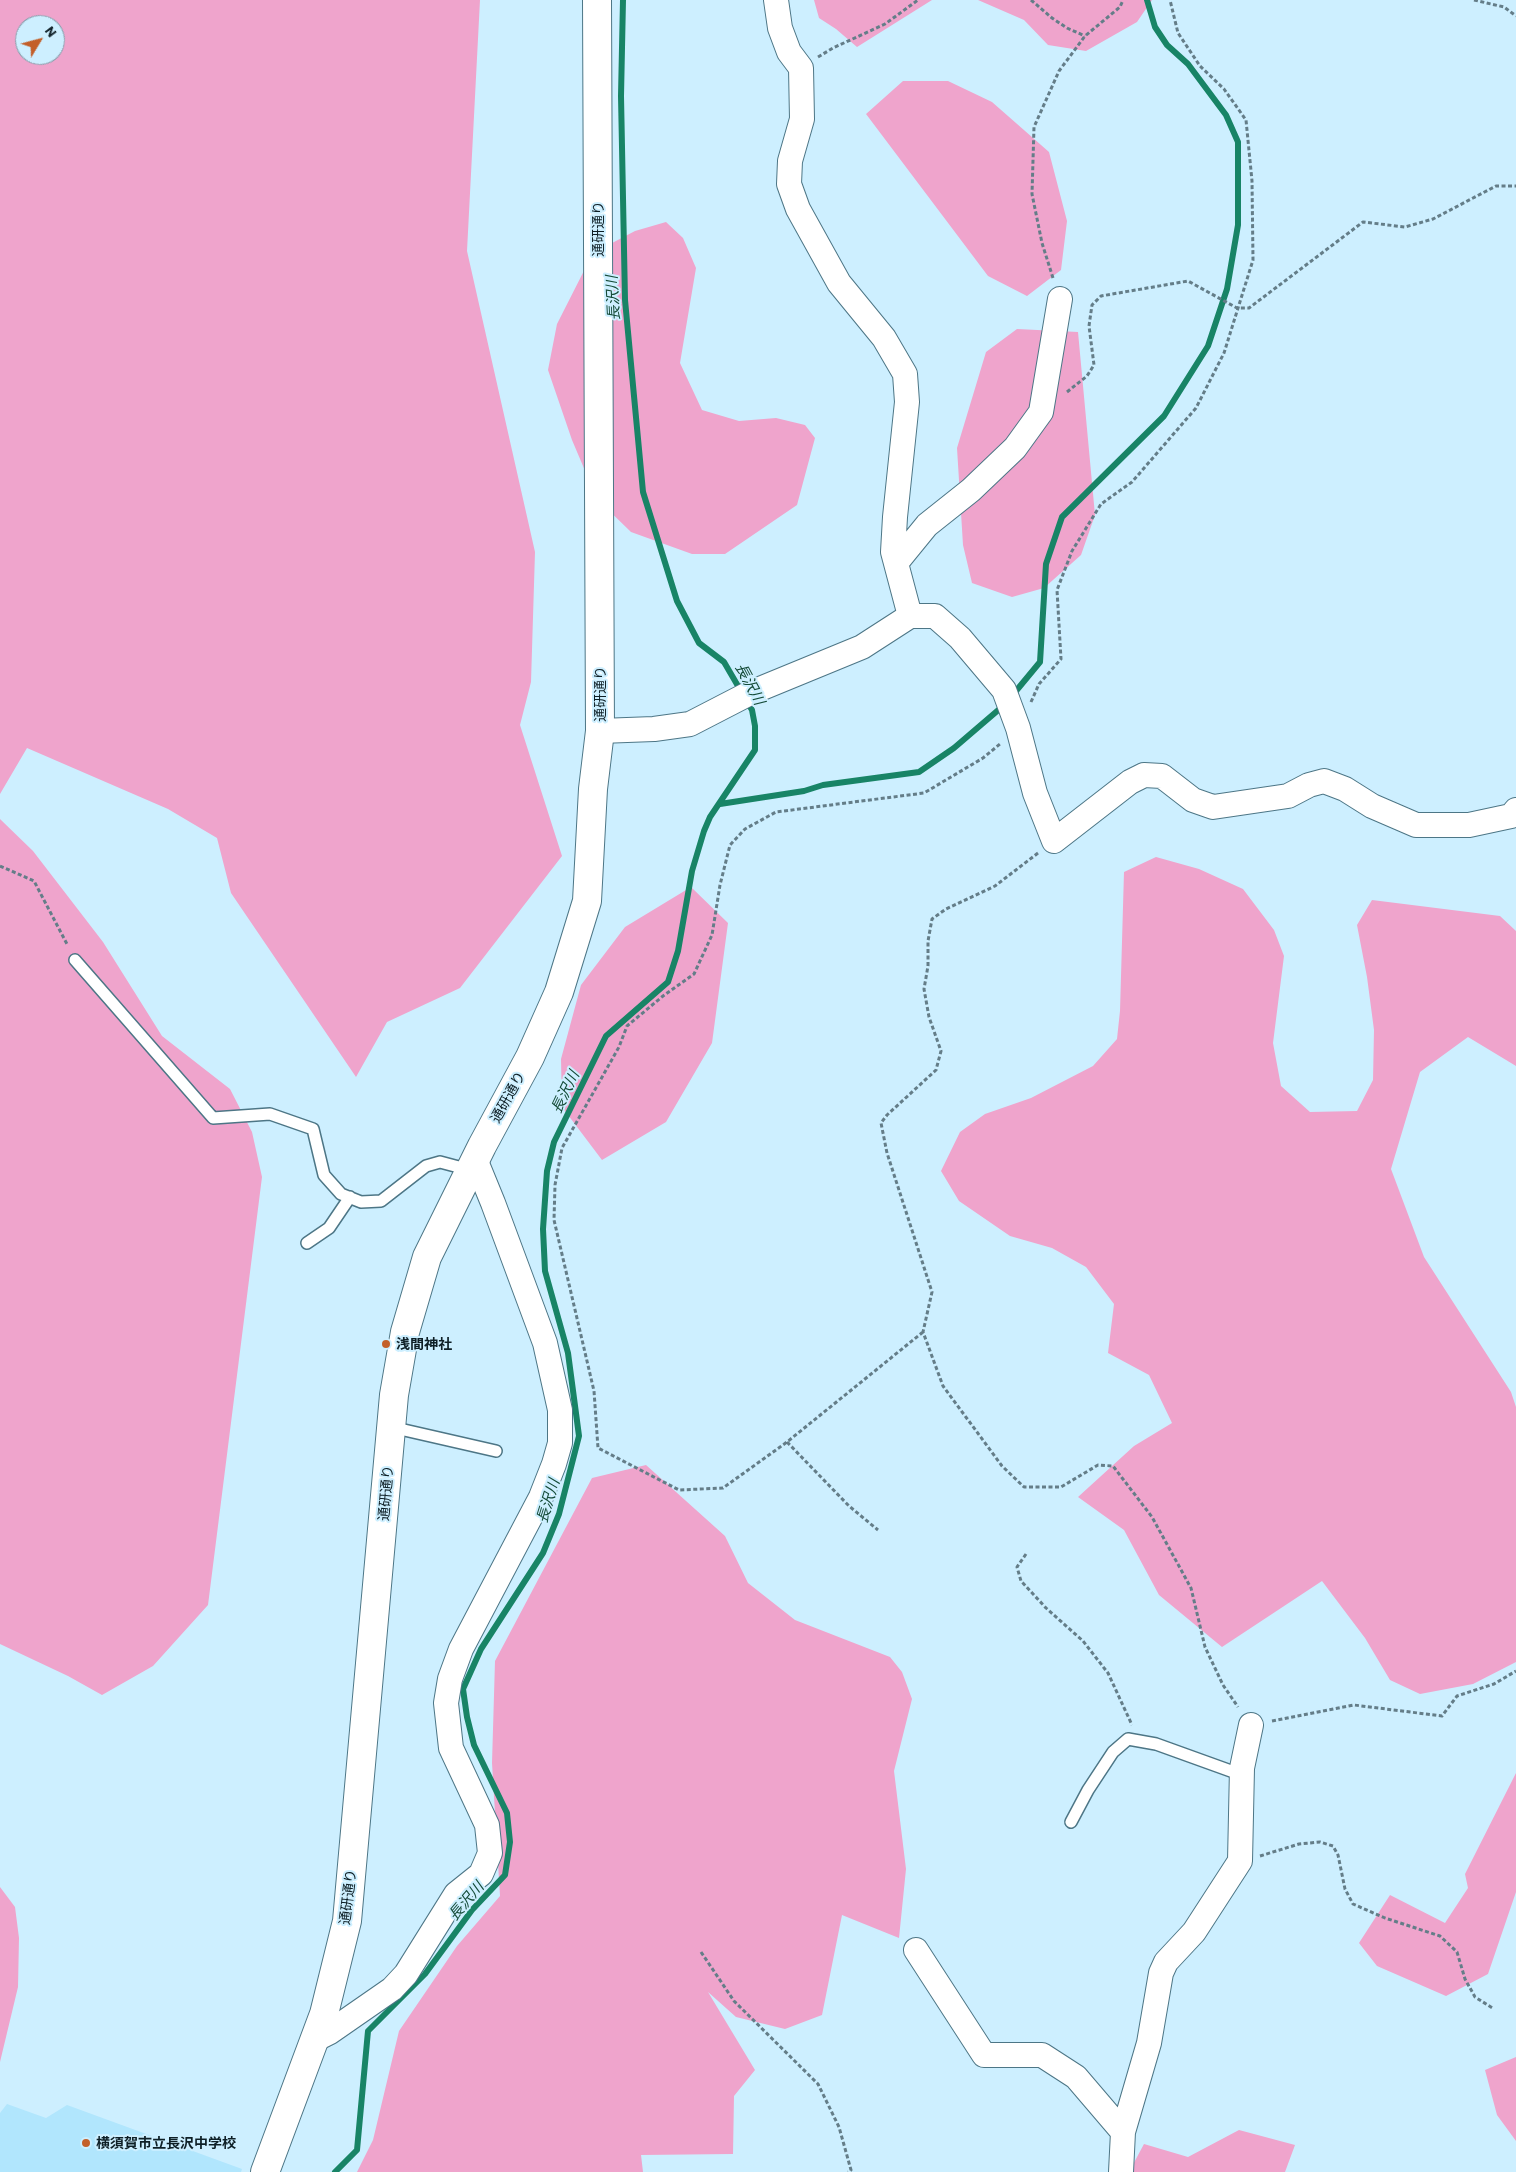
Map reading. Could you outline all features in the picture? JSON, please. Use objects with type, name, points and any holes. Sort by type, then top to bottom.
[{"type":"street","name":"通研通り","points":[[265,2172],[324,2014],[347,1921],[394,1395],[405,1332],[427,1257],[472,1165],[530,1057],[555,1000],[587,900],[593,789],[600,731],[597,0]]},
{"type":"street","points":[[776,0],[782,36],[788,52],[801,68],[802,119],[790,161],[789,184],[798,209],[839,283],[884,338],[905,374],[907,402],[893,552],[910,616]]},
{"type":"street","points":[[896,563],[926,525],[971,490],[1015,448],[1041,412],[1060,299]]},
{"type":"street","points":[[600,731],[654,729],[690,724],[750,693],[862,647],[910,616],[935,616],[960,638],[1004,690],[1018,728],[1036,793],[1054,841],[1130,782],[1144,775],[1162,776],[1193,800],[1212,807],[1288,796],[1310,785],[1324,781],[1345,789],[1372,806],[1416,825],[1469,825],[1511,816],[1516,810]]},
{"type":"street","points":[[314,2040],[330,2032],[392,1989],[406,1974],[456,1894],[481,1874],[490,1853],[487,1825],[475,1795],[450,1748],[446,1703],[450,1680],[461,1649],[541,1497],[554,1464],[560,1443],[560,1410],[545,1343],[494,1202],[472,1165]]},
{"type":"street","points":[[1121,2172],[1123,2132],[1149,2042],[1160,1973],[1166,1962],[1194,1932],[1240,1861],[1242,1775],[1250,1725]]},
{"type":"street","points":[[916,1950],[984,2055],[1042,2055],[1076,2077],[1123,2132]]},
{"type":"lane","points":[[75,960],[213,1118],[270,1114],[312,1129],[324,1175],[341,1194],[361,1202],[381,1201],[426,1166],[440,1162],[472,1165]]},
{"type":"lane","points":[[306,1243],[329,1228],[350,1197]]},
{"type":"lane","points":[[391,1427],[496,1451]]},
{"type":"lane","points":[[1071,1822],[1088,1790],[1113,1752],[1128,1739],[1156,1744],[1242,1775]]},
{"type":"path","points":[[801,68],[833,48],[885,24],[918,0]]},
{"type":"path","points":[[1032,0],[1060,23],[1085,36]]},
{"type":"path","points":[[1060,299],[1042,243],[1032,194],[1034,127],[1059,71],[1085,36],[1120,6],[1123,0]]},
{"type":"path","points":[[923,1332],[786,1442],[723,1488],[678,1490],[598,1448],[594,1391],[554,1220],[555,1185],[562,1148],[619,1046],[627,1026],[663,996],[694,974],[712,935],[720,885],[730,845],[745,829],[776,812],[924,793],[983,758],[1018,728],[1039,684],[1061,659],[1057,590],[1072,551],[1101,504],[1132,482],[1196,408],[1224,353],[1253,260],[1252,181],[1246,120],[1224,89],[1200,66],[1178,33],[1170,0]]},
{"type":"path","points":[[1474,0],[1504,6],[1516,16]]},
{"type":"path","points":[[1041,412],[1087,376],[1094,365],[1088,326],[1092,305],[1101,296],[1188,281],[1237,308],[1250,308],[1363,222],[1404,227],[1433,219],[1496,186],[1516,186]]},
{"type":"path","points":[[1054,841],[995,886],[946,908],[932,919],[924,988],[929,1016],[941,1051],[936,1070],[888,1115],[882,1123],[887,1153],[932,1292],[923,1332],[943,1386],[1002,1466],[1024,1487],[1061,1486],[1098,1465],[1113,1466],[1152,1516],[1191,1588],[1205,1648],[1223,1685],[1250,1725],[1354,1705],[1442,1716],[1457,1696],[1494,1684],[1516,1671]]},
{"type":"path","points":[[0,866],[34,881],[75,960]]},
{"type":"path","points":[[786,1442],[849,1506],[878,1530]]},
{"type":"path","points":[[1026,1554],[1017,1567],[1021,1581],[1046,1608],[1083,1641],[1108,1673],[1140,1741]]},
{"type":"path","points":[[1240,1861],[1299,1844],[1320,1842],[1334,1846],[1338,1855],[1345,1889],[1353,1904],[1385,1918],[1440,1936],[1457,1952],[1464,1978],[1475,1997],[1494,2009]]},
{"type":"path","points":[[701,1952],[734,2001],[818,2084],[839,2126],[851,2170],[848,2172]]},
{"type":"shaded area","points":[[0,0],[480,0],[467,251],[535,552],[531,682],[520,725],[562,856],[460,988],[387,1022],[356,1077],[231,893],[217,838],[168,809],[27,748],[0,794]]},
{"type":"shaded area","points":[[814,0],[932,0],[857,47],[836,29],[819,18]]},
{"type":"shaded area","points":[[978,0],[1152,0],[1137,22],[1086,51],[1048,45],[1024,20]]},
{"type":"shaded area","points":[[903,81],[948,81],[992,102],[1049,152],[1067,221],[1061,270],[1027,296],[988,276],[866,114]]},
{"type":"shaded area","points":[[666,222],[683,238],[696,268],[680,363],[702,410],[739,421],[776,418],[805,425],[815,438],[797,505],[725,554],[692,554],[631,532],[597,499],[572,440],[548,370],[557,324],[593,253],[635,231]]},
{"type":"shaded area","points":[[1017,329],[1078,332],[1095,515],[1081,555],[1044,588],[1012,597],[972,583],[963,545],[957,448],[986,352]]},
{"type":"shaded area","points":[[0,819],[33,851],[103,942],[162,1036],[230,1089],[252,1132],[262,1177],[208,1605],[153,1666],[102,1695],[68,1676],[0,1644]]},
{"type":"shaded area","points":[[1156,857],[1199,869],[1243,889],[1274,930],[1284,956],[1273,1043],[1281,1086],[1310,1112],[1357,1111],[1373,1080],[1374,1030],[1367,977],[1357,925],[1372,900],[1500,916],[1516,931],[1516,1066],[1468,1037],[1420,1072],[1391,1169],[1424,1257],[1511,1392],[1516,1407],[1516,1662],[1473,1684],[1420,1694],[1390,1680],[1365,1638],[1322,1581],[1222,1647],[1159,1595],[1124,1530],[1078,1497],[1134,1446],[1172,1423],[1149,1375],[1108,1353],[1114,1304],[1086,1267],[1052,1248],[1010,1236],[959,1201],[941,1171],[960,1132],[985,1114],[1031,1098],[1093,1066],[1117,1039],[1120,1011],[1124,872]]},
{"type":"shaded area","points":[[691,887],[728,923],[712,1043],[666,1122],[602,1160],[562,1107],[561,1059],[581,985],[625,927]]},
{"type":"shaded area","points":[[646,1465],[725,1536],[748,1583],[795,1620],[890,1657],[902,1672],[912,1699],[894,1771],[906,1869],[899,1938],[842,1915],[822,2015],[785,2029],[736,2017],[708,1992],[755,2070],[734,2096],[733,2154],[641,2155],[643,2172],[357,2172],[373,2140],[399,2031],[457,1946],[500,1896],[492,1763],[495,1661],[592,1478]]},
{"type":"shaded area","points":[[1516,1773],[1516,1892],[1488,1974],[1446,1996],[1377,1966],[1359,1943],[1390,1895],[1445,1923],[1468,1888],[1465,1874]]},
{"type":"shaded area","points":[[0,1887],[15,1907],[19,1938],[18,1987],[0,2062]]},
{"type":"shaded area","points":[[1516,2057],[1516,2141],[1497,2115],[1485,2070]]},
{"type":"shaded area","name":"横須賀市立長沢中学校","points":[[7,2104],[46,2118],[67,2105],[242,2169],[241,2172],[0,2172],[0,2113]]},
{"type":"shaded area","points":[[1239,2130],[1295,2145],[1285,2172],[1129,2172],[1144,2144],[1188,2157]]},
{"type":"waterway","name":"長沢川","points":[[335,2172],[357,2150],[368,2031],[425,1974],[472,1910],[505,1875],[510,1842],[507,1813],[474,1745],[463,1689],[481,1649],[543,1553],[559,1514],[579,1436],[568,1353],[545,1271],[543,1229],[547,1171],[554,1142],[606,1036],[668,982],[678,951],[692,871],[704,831],[710,817],[755,750],[755,726],[752,710],[724,662],[699,643],[677,601],[643,492],[625,300],[621,96],[623,0]]},
{"type":"waterway","points":[[1011,697],[1040,662],[1046,564],[1062,517],[1164,416],[1208,346],[1227,289],[1238,225],[1238,142],[1226,115],[1188,64],[1167,45],[1155,27],[1147,0]]},
{"type":"waterway","points":[[720,804],[804,791],[823,785],[919,772],[954,748],[1003,706]]},
{"type":"place","name":"浅間神社","points":[[386,1344]]},
{"type":"place","name":"横須賀市立長沢中学校","points":[[86,2143]]}]
